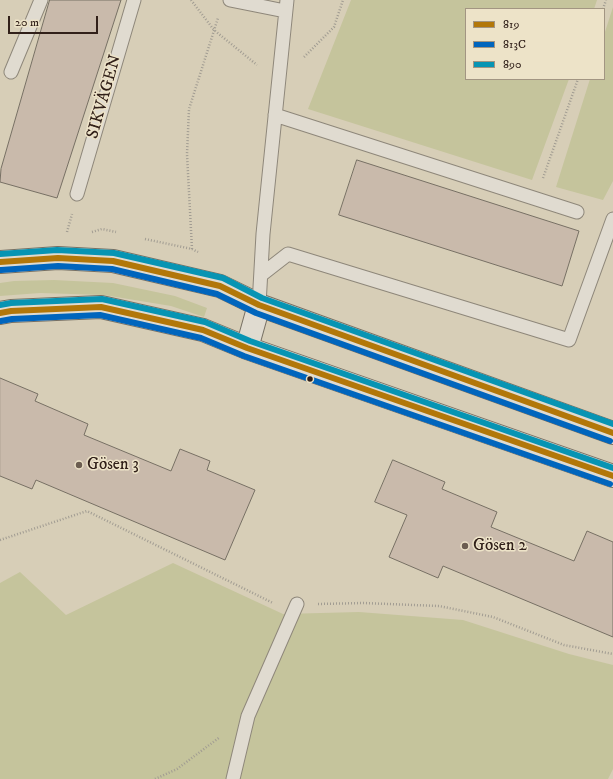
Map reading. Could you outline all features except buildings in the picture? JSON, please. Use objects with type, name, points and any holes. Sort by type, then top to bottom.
[{"type":"street","points":[[0,262],[57,258],[113,261],[220,286],[259,305],[613,433]]},
{"type":"street","points":[[246,348],[259,305]]},
{"type":"street","points":[[0,313],[11,311],[101,307],[204,330],[246,348],[613,476]]},
{"type":"lane","points":[[11,72],[42,0]]},
{"type":"lane","name":"SIKVÄGEN","points":[[77,194],[134,0]]},
{"type":"lane","points":[[230,0],[286,5],[263,234],[262,275],[259,305]]},
{"type":"lane","points":[[275,115],[577,212]]},
{"type":"lane","points":[[262,275],[288,254],[569,340],[613,219]]},
{"type":"lane","points":[[233,779],[248,716],[298,604]]},
{"type":"path","points":[[192,249],[187,154],[189,108],[219,15]]},
{"type":"path","points":[[536,199],[578,80]]},
{"type":"path","points":[[57,258],[65,239],[77,194]]},
{"type":"path","points":[[155,779],[177,769],[248,716]]},
{"type":"green space","points":[[351,0],[597,0],[594,8],[465,8],[465,80],[569,80],[532,180],[308,109]]},
{"type":"green space","points":[[613,7],[613,181],[603,200],[556,187],[590,80],[605,80],[605,32]]},
{"type":"green space","points":[[54,280],[113,283],[175,296],[207,308],[204,317],[171,306],[104,295],[40,293],[0,296],[0,283],[14,281]]},
{"type":"green space","points":[[173,563],[283,614],[359,612],[463,620],[569,654],[613,665],[613,769],[608,779],[0,779],[0,583],[20,572],[66,615]]},
{"type":"transit line","name":"890","points":[[0,254],[57,250],[114,253],[223,278],[262,298],[613,424]]},
{"type":"transit line","name":"819","points":[[0,262],[58,258],[113,261],[220,286],[259,305],[613,433]]},
{"type":"transit line","name":"813C","points":[[1,270],[58,266],[112,269],[217,294],[256,313],[610,441]]},
{"type":"transit line","name":"890","points":[[0,305],[11,303],[102,299],[205,322],[250,341],[613,468]]},
{"type":"transit line","name":"819","points":[[0,313],[11,311],[101,307],[203,330],[247,348],[613,476]]},
{"type":"transit line","name":"813C","points":[[1,321],[12,319],[100,315],[201,338],[244,356],[610,484]]},
{"type":"place","name":"Gösen 3","points":[[79,465]]},
{"type":"place","name":"Gösen 2","points":[[465,546]]}]
